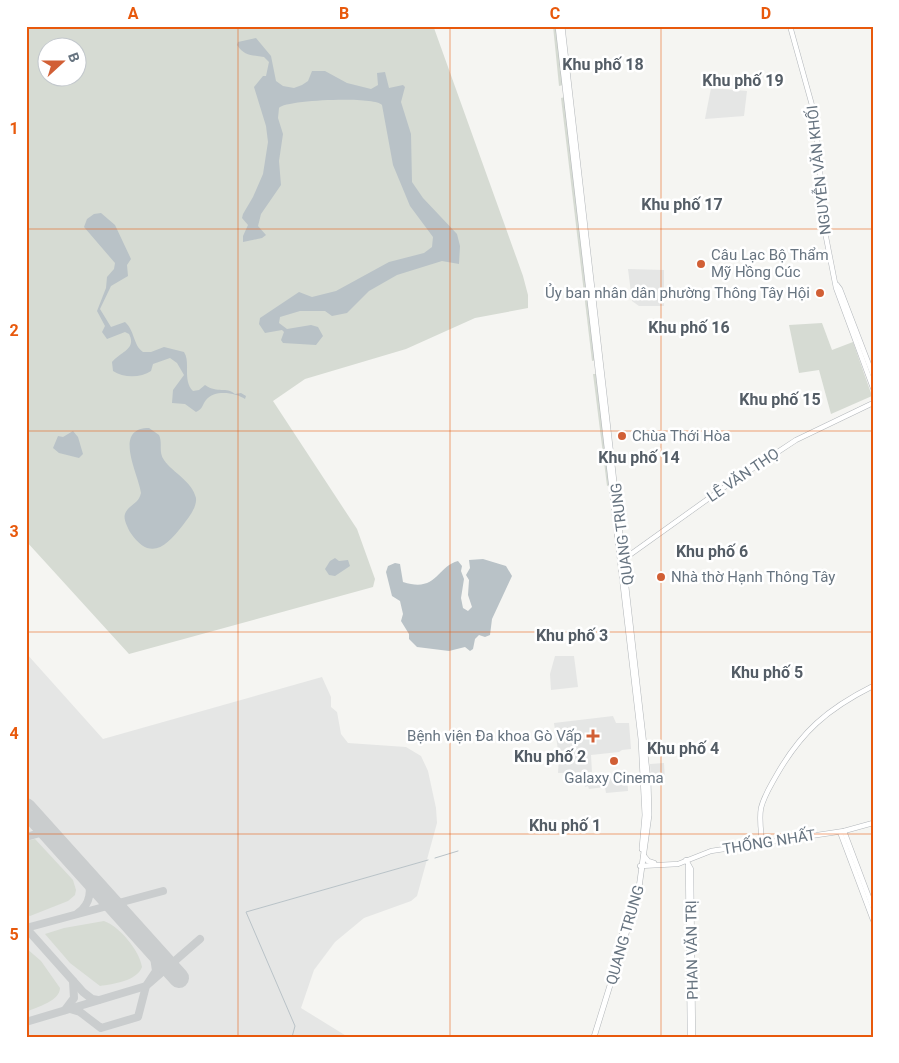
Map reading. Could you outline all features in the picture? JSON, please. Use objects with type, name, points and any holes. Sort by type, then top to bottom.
[{"type":"main road","name":"QUANG TRUNG","points":[[560,26],[644,745],[649,815],[644,856],[634,897],[592,1037]]},
{"type":"main road","name":"QUANG TRUNG","points":[[642,864],[646,770]]},
{"type":"main road","points":[[644,856],[648,861],[654,863]]},
{"type":"street","name":"NGUYỄN VĂN KHỐI","points":[[790,26],[816,116],[826,237],[837,285],[836,288],[873,388]]},
{"type":"street","name":"NGUYỄN VĂN KHỐI","points":[[837,285],[873,375]]},
{"type":"street","points":[[871,404],[873,399]]},
{"type":"street","name":"LÊ VĂN THỌ","points":[[623,560],[742,475],[796,440],[871,404]]},
{"type":"street","points":[[762,842],[760,817],[762,803],[798,741],[813,725],[840,705],[873,686]]},
{"type":"street","name":"THỐNG NHẤT","points":[[642,864],[687,862],[710,851],[842,831],[873,823]]},
{"type":"street","points":[[842,831],[873,908]]},
{"type":"street","points":[[842,831],[873,920]]},
{"type":"street","name":"PHAN VĂN TRỊ","points":[[687,862],[691,1037]]},
{"type":"street","name":"THỐNG NHẤT","points":[[642,864],[666,864]]},
{"type":"shaded area","points":[[26,26],[434,28],[523,276],[528,295],[528,308],[475,318],[406,349],[305,379],[273,401],[357,529],[375,579],[373,587],[129,654],[26,541]]},
{"type":"shaded area","points":[[553,26],[557,26],[563,85],[559,86]]},
{"type":"shaded area","points":[[256,38],[271,56],[276,81],[283,86],[294,88],[308,81],[312,71],[325,71],[347,83],[371,89],[378,85],[377,73],[385,72],[389,88],[403,85],[405,87],[401,102],[411,134],[412,182],[423,198],[457,234],[460,246],[459,264],[442,261],[397,275],[369,291],[347,313],[332,316],[325,311],[300,311],[280,317],[279,323],[287,329],[311,325],[318,327],[323,336],[316,345],[283,343],[281,340],[284,332],[282,330],[265,333],[259,324],[260,318],[299,292],[312,297],[336,291],[389,262],[424,253],[432,247],[433,237],[410,206],[393,165],[382,105],[376,102],[330,100],[296,103],[279,108],[278,118],[283,134],[279,161],[281,185],[261,214],[258,226],[266,235],[262,238],[243,242],[243,236],[248,225],[242,218],[243,214],[263,174],[268,142],[266,126],[254,87],[263,76],[266,76],[269,62],[264,57],[245,53],[237,45],[238,42]]},
{"type":"shaded area","points":[[711,88],[747,91],[744,116],[705,119]]},
{"type":"shaded area","points":[[565,97],[596,360],[592,361],[561,98]]},
{"type":"shaded area","points":[[101,213],[115,225],[131,259],[127,265],[128,276],[111,286],[100,309],[111,327],[125,322],[131,330],[137,346],[143,352],[151,352],[164,347],[184,352],[187,361],[188,382],[193,391],[199,390],[205,385],[214,389],[228,390],[235,394],[241,393],[246,396],[245,399],[226,393],[215,394],[206,400],[196,412],[185,404],[172,403],[173,390],[184,375],[177,363],[170,358],[153,364],[151,371],[142,375],[127,376],[113,371],[112,362],[129,347],[131,339],[129,334],[125,332],[107,339],[102,332],[105,326],[97,311],[106,288],[107,277],[114,269],[115,263],[84,227],[87,219],[94,214]]},
{"type":"shaded area","points":[[628,269],[664,270],[664,306],[639,306],[632,301]]},
{"type":"shaded area","points":[[822,323],[832,350],[853,342],[872,396],[831,414],[819,370],[799,373],[789,325]]},
{"type":"shaded area","points":[[593,374],[598,374],[610,485],[607,486]]},
{"type":"shaded area","points":[[149,428],[159,435],[161,454],[164,460],[191,487],[196,498],[192,513],[177,533],[164,545],[151,549],[144,547],[137,541],[125,521],[126,511],[138,500],[141,493],[130,454],[132,436],[138,430]]},
{"type":"shaded area","points":[[73,431],[78,437],[83,454],[79,458],[59,453],[53,448],[58,436],[63,437]]},
{"type":"shaded area","points":[[335,558],[339,561],[348,560],[350,566],[335,576],[329,575],[325,569],[330,561]]},
{"type":"shaded area","points":[[483,559],[506,566],[512,576],[492,619],[490,635],[485,637],[479,635],[475,639],[473,649],[470,651],[465,647],[449,651],[417,647],[409,639],[409,634],[401,621],[403,614],[400,601],[392,596],[386,572],[388,566],[395,563],[400,564],[403,582],[414,585],[430,582],[445,568],[458,561],[462,566],[461,571],[464,579],[461,598],[463,608],[468,611],[472,607],[468,595],[469,580],[466,575],[470,568],[469,560]]},
{"type":"shaded area","points":[[26,653],[103,739],[322,677],[331,697],[331,707],[337,712],[341,734],[348,743],[406,747],[421,756],[428,771],[436,808],[437,823],[417,896],[411,901],[364,918],[335,942],[314,970],[301,1008],[348,1037],[26,1037]]},
{"type":"shaded area","points":[[555,656],[574,656],[578,687],[551,690],[550,674]]},
{"type":"shaded area","name":"Bệnh viện Đa khoa Gò Vấp","points":[[613,716],[616,723],[629,723],[631,749],[591,755],[592,772],[558,773],[559,757],[554,723]]},
{"type":"shaded area","points":[[664,763],[665,782],[651,782],[650,764]]},
{"type":"shaded area","points":[[627,773],[628,791],[606,793],[605,787],[589,789],[588,786],[585,787],[583,777]]},
{"type":"shaded area","points":[[35,839],[73,880],[76,890],[75,895],[68,901],[30,916],[26,914],[26,841]]},
{"type":"shaded area","points":[[104,921],[116,928],[128,940],[137,954],[142,967],[130,979],[100,986],[70,963],[45,934],[64,928]]},
{"type":"shaded area","points":[[26,948],[41,961],[60,988],[59,993],[52,1000],[26,1012]]},
{"type":"waterway","points":[[435,858],[458,851]]},
{"type":"waterway","points":[[292,1037],[295,1026],[246,912],[428,860]]},
{"type":"taxiway","points":[[26,837],[47,831]]},
{"type":"taxiway","points":[[78,913],[88,901],[90,886],[87,875]]},
{"type":"taxiway","points":[[26,928],[163,891]]},
{"type":"taxiway","points":[[26,928],[83,992],[92,999],[98,1000]]},
{"type":"taxiway","points":[[70,1009],[80,1012],[101,1028],[138,1017],[146,986],[200,939]]},
{"type":"taxiway","points":[[26,1022],[146,986],[156,971],[153,950]]},
{"type":"taxiway","points":[[65,1010],[74,998],[73,981]]},
{"type":"runway","points":[[26,808],[179,978]]},
{"type":"place","name":"Câu Lạc Bộ Thẩm Mỹ Hồng Cúc","points":[[701,264]]},
{"type":"place","name":"Ủy ban nhân dân phường Thông Tây Hội","points":[[820,293]]},
{"type":"place","name":"Chùa Thới Hòa","points":[[622,436]]},
{"type":"place","name":"Nhà thờ Hạnh Thông Tây","points":[[661,577]]},
{"type":"place","name":"Bệnh viện Đa khoa Gò Vấp","points":[[593,736]]},
{"type":"place","name":"Galaxy Cinema","points":[[614,761]]},
{"type":"district","name":"Khu phố 18","points":[[603,64]]},
{"type":"district","name":"Khu phố 19","points":[[743,80]]},
{"type":"district","name":"Khu phố 17","points":[[682,204]]},
{"type":"district","name":"Khu phố 16","points":[[689,327]]},
{"type":"district","name":"Khu phố 15","points":[[780,399]]},
{"type":"district","name":"Khu phố 14","points":[[639,457]]},
{"type":"district","name":"Khu phố 6","points":[[712,551]]},
{"type":"district","name":"Khu phố 3","points":[[572,635]]},
{"type":"district","name":"Khu phố 5","points":[[767,672]]},
{"type":"district","name":"Khu phố 4","points":[[683,748]]},
{"type":"district","name":"Khu phố 2","points":[[550,756]]},
{"type":"district","name":"Khu phố 1","points":[[565,825]]}]
